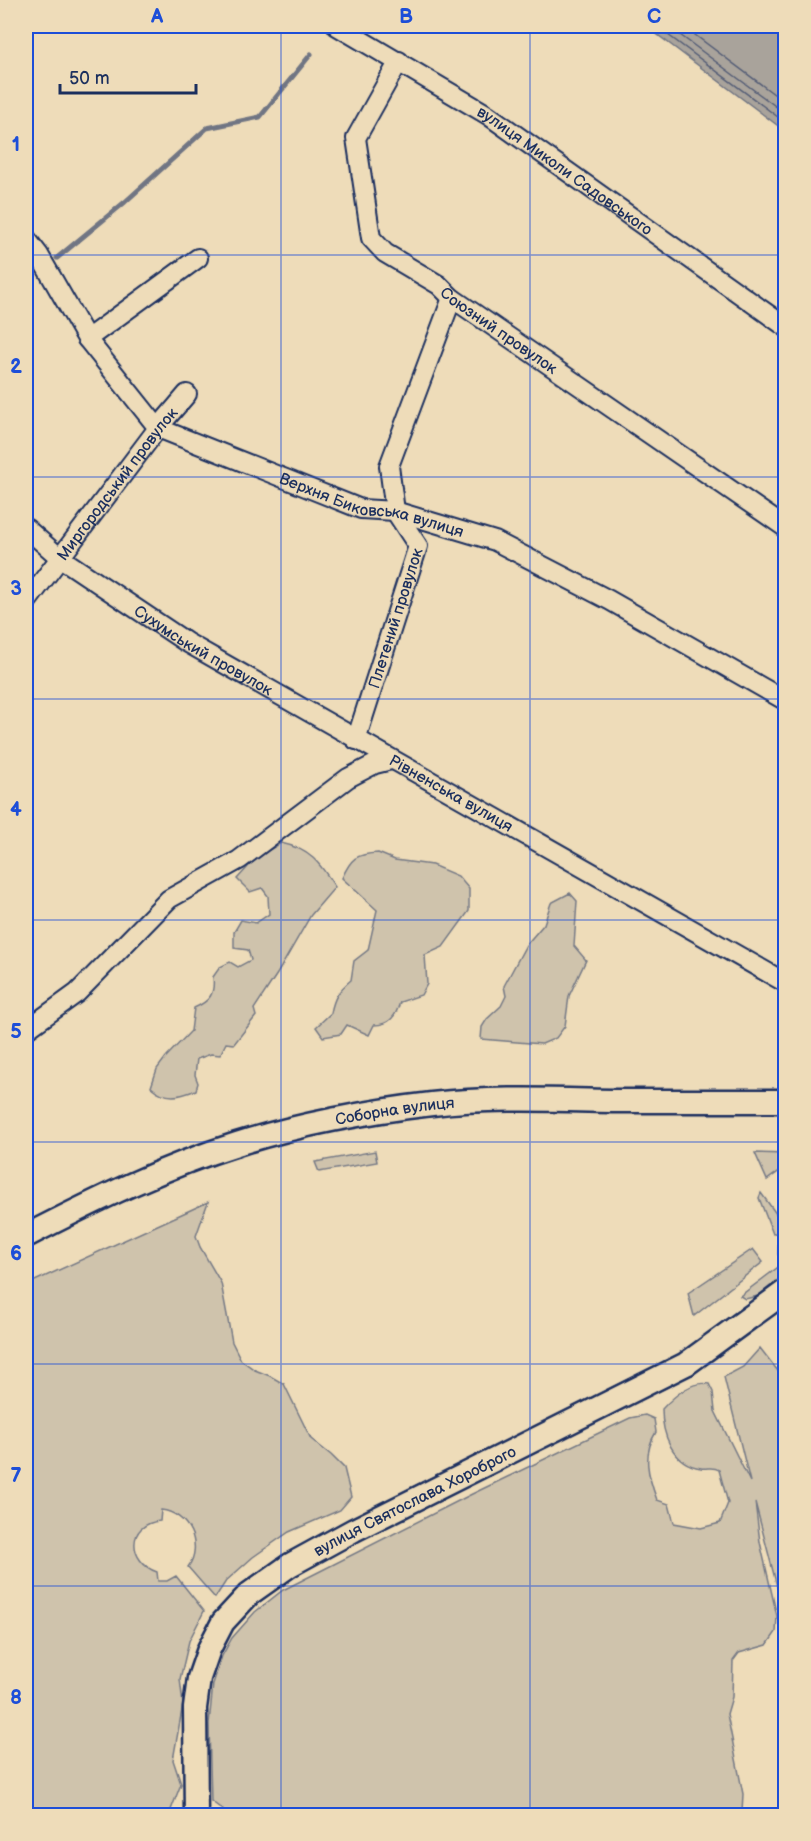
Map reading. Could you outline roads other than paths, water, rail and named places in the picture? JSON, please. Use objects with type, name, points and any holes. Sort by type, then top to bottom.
[{"type":"main road","name":"Соборна вулиця","points":[[26,1236],[104,1196],[181,1163],[229,1146],[304,1127],[369,1114],[434,1104],[513,1100],[786,1101]]},
{"type":"main road","name":"вулиця Святослава Хороброго","points":[[196,1815],[194,1731],[199,1678],[209,1649],[223,1622],[249,1594],[290,1566],[354,1530],[686,1364],[786,1291]]},
{"type":"street","name":"вулиця Миколи Садовського","points":[[337,26],[488,115],[786,327]]},
{"type":"street","name":"Союзний провулок","points":[[399,61],[356,138],[371,237],[385,253],[439,285],[452,298],[786,528]]},
{"type":"street","name":"Верхня Биковська вулиця","points":[[26,238],[32,261],[87,339],[158,428],[362,509],[395,511],[495,541],[609,600],[786,701]]},
{"type":"street","points":[[87,339],[198,258]]},
{"type":"street","name":"Плетений провулок","points":[[356,740],[418,546],[395,511],[389,466],[452,298]]},
{"type":"street","name":"Миргородський провулок","points":[[26,603],[158,428],[187,394]]},
{"type":"street","name":"Сухумський провулок","points":[[26,528],[59,557],[186,642],[391,760]]},
{"type":"street","name":"Рівненська вулиця","points":[[26,1030],[77,993],[169,899],[239,860],[348,778],[375,764],[391,760],[786,983]]},
{"type":"water","points":[[646,26],[785,26],[785,131]]},
{"type":"waterway","points":[[57,258],[125,202],[207,128],[260,117],[311,54]]},
{"type":"waterway","points":[[26,285],[34,277]]}]
